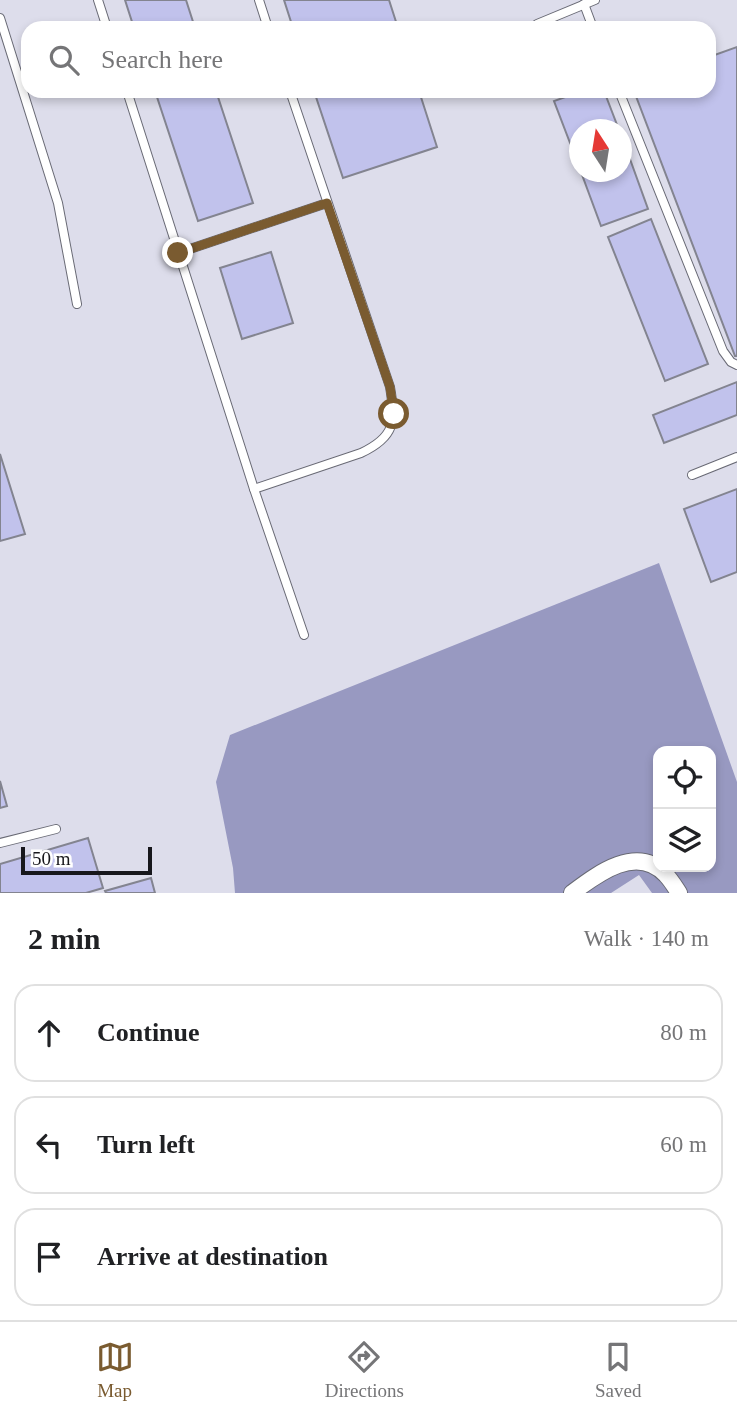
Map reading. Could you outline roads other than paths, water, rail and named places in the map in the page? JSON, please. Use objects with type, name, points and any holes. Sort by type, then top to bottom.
[{"type":"street","points":[[572,893],[614,865],[637,862],[657,867],[679,893]]},
{"type":"lane","points":[[98,0],[105,21]]},
{"type":"lane","points":[[259,0],[266,21]]},
{"type":"lane","points":[[544,21],[595,0]]},
{"type":"lane","points":[[584,4],[590,21]]},
{"type":"lane","points":[[0,18],[21,85]]},
{"type":"lane","points":[[25,98],[58,203],[77,304]]},
{"type":"lane","points":[[129,98],[254,489],[304,635]]},
{"type":"lane","points":[[254,489],[377,446],[391,430],[394,414],[390,387],[292,98]]},
{"type":"lane","points":[[621,98],[723,351],[731,362],[737,365]]},
{"type":"lane","points":[[178,253],[327,203]]},
{"type":"lane","points":[[692,475],[737,457]]},
{"type":"lane","points":[[0,843],[56,829]]}]
